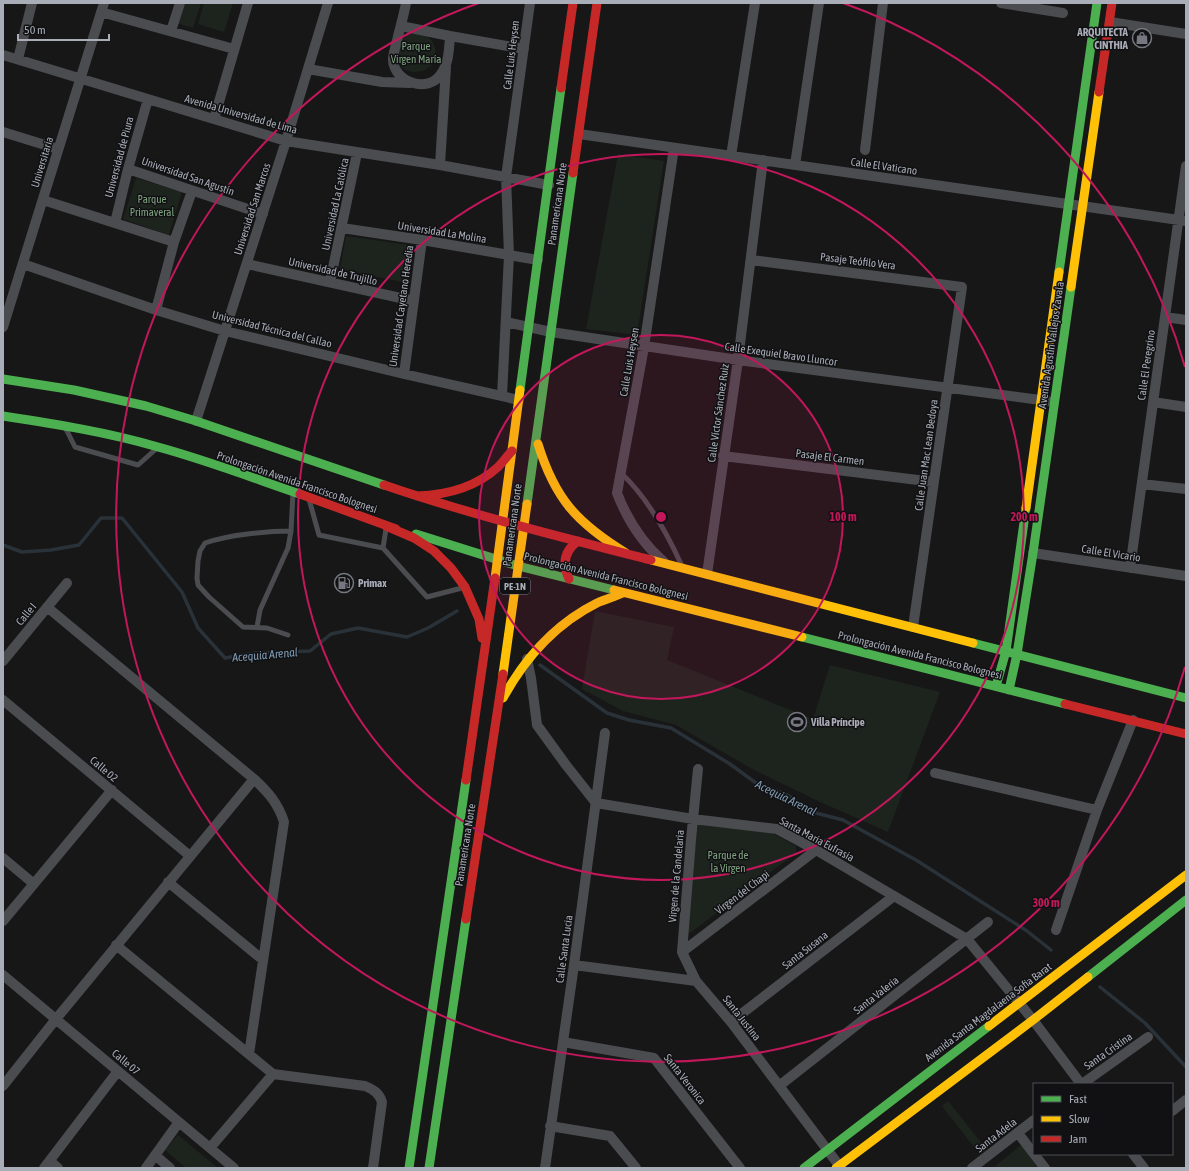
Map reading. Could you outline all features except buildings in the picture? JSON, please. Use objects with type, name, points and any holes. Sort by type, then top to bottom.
[{"type":"main road","name":"Panamericana Norte","points":[[409,1168],[485,654],[491,598],[507,497],[512,451],[574,3]]},
{"type":"main road","name":"Panamericana Norte","points":[[428,1168],[498,709],[597,3]]},
{"type":"main road","name":"Avenida Agustín Vallejos Zavala","points":[[996,686],[1006,651],[1098,3]]},
{"type":"main road","name":"Avenida Agustín Vallejos Zavala","points":[[1009,690],[1017,654],[1033,553],[1112,3]]},
{"type":"main road","points":[[3,379],[112,398],[146,406],[196,421],[417,496],[503,522],[1186,698]]},
{"type":"main road","name":"Prolongación Avenida Francisco Bolognesi","points":[[3,416],[63,424],[159,447],[308,496],[386,526],[498,561],[1186,734]]},
{"type":"main road","points":[[537,439],[543,463],[554,486],[567,507],[584,526],[604,541],[626,553]]},
{"type":"main road","points":[[417,496],[435,496],[458,491],[479,482],[497,468],[512,451]]},
{"type":"main road","points":[[386,526],[414,538],[434,551],[451,568],[465,587],[479,619],[485,654]]},
{"type":"main road","points":[[569,579],[564,567],[566,555],[578,541]]},
{"type":"main road","points":[[498,709],[511,683],[527,659],[547,637],[570,619],[596,604],[623,593]]},
{"type":"main road","name":"Avenida Santa Magdalaena Sofia Barat","points":[[804,1168],[1020,1004],[1186,875]]},
{"type":"main road","points":[[839,1167],[1033,1020],[1186,900]]},
{"type":"street","points":[[18,59],[32,3]]},
{"type":"street","points":[[171,31],[180,3]]},
{"type":"street","points":[[214,119],[248,3]]},
{"type":"street","points":[[406,3],[393,60],[397,71],[405,80],[412,83]]},
{"type":"street","name":"Calle Luis Heysen","points":[[502,396],[509,255],[506,177],[530,3]]},
{"type":"street","points":[[731,156],[754,3]]},
{"type":"street","points":[[795,165],[819,3]]},
{"type":"street","points":[[865,150],[882,3]]},
{"type":"street","points":[[1001,3],[1063,13]]},
{"type":"street","name":"Universidad San Marcos","points":[[196,421],[308,70],[324,4]]},
{"type":"street","points":[[102,8],[171,31],[234,49]]},
{"type":"street","name":"Universitaria","points":[[3,327],[102,8]]},
{"type":"street","points":[[1110,22],[1186,34]]},
{"type":"street","points":[[401,26],[524,49]]},
{"type":"street","points":[[440,165],[446,65],[450,36]]},
{"type":"street","name":"Avenida Universidad de Lima","points":[[3,55],[286,141],[440,165],[549,185]]},
{"type":"street","points":[[308,70],[382,82],[423,84],[435,80],[440,76],[446,65]]},
{"type":"street","name":"Universidad de Piura","points":[[115,222],[148,99]]},
{"type":"street","points":[[3,132],[58,149]]},
{"type":"street","name":"Calle El Vaticano","points":[[579,134],[1182,221]]},
{"type":"street","name":"Calle Luis Heysen","points":[[666,564],[653,552],[639,535],[625,512],[617,493],[644,346],[674,148]]},
{"type":"street","name":"Universidad La Católica","points":[[330,282],[357,153]]},
{"type":"street","name":"Calle Víctor Sánchez Ruiz","points":[[707,574],[738,360],[763,160]]},
{"type":"street","name":"Calle El Peregrino","points":[[1130,568],[1165,317],[1182,221],[1186,166]]},
{"type":"street","name":"Universidad San Agustín","points":[[128,169],[263,214]]},
{"type":"street","points":[[156,310],[174,242],[192,190]]},
{"type":"street","points":[[43,200],[174,242]]},
{"type":"street","name":"Universidad La Molina","points":[[342,228],[538,260]]},
{"type":"street","name":"Universidad Cayetano Heredia","points":[[404,374],[422,240]]},
{"type":"street","name":"Pasaje Teófilo Vera","points":[[750,260],[962,287]]},
{"type":"street","name":"Universidad Técnica del Callao","points":[[23,264],[156,310],[225,330],[404,374],[519,400]]},
{"type":"street","name":"Universidad de Trujillo","points":[[247,264],[414,301]]},
{"type":"street","name":"Calle Juan Mac Lean Bedoya","points":[[913,627],[962,287]]},
{"type":"street","points":[[1165,317],[1186,320]]},
{"type":"street","name":"Calle Exequiel Bravo Lluncor","points":[[506,322],[551,332],[738,360],[1055,401]]},
{"type":"street","points":[[1153,402],[1186,407]]},
{"type":"street","name":"Pasaje El Carmen","points":[[724,456],[934,482]]},
{"type":"street","points":[[1142,484],[1186,490]]},
{"type":"street","name":"Calle El Vicario","points":[[1033,553],[1186,576]]},
{"type":"street","name":"Calle I","points":[[3,661],[67,583]]},
{"type":"street","points":[[47,607],[254,779],[274,800],[281,810],[284,822],[249,1054]]},
{"type":"street","points":[[527,659],[537,725],[566,766],[596,803]]},
{"type":"street","name":"Calle 02","points":[[3,700],[190,856]]},
{"type":"street","points":[[1056,930],[1096,810],[1133,720]]},
{"type":"street","name":"Calle Santa Lucia","points":[[545,1168],[605,733]]},
{"type":"street","name":"Virgen de la Candelaria","points":[[682,952],[698,769]]},
{"type":"street","points":[[935,773],[1096,810]]},
{"type":"street","points":[[3,1086],[116,945],[254,779]]},
{"type":"street","points":[[3,921],[112,790]]},
{"type":"street","name":"Santa Maria Eufrasia","points":[[596,803],[693,819],[777,829],[816,850],[967,939],[1033,1020],[1080,1083]]},
{"type":"street","name":"Virgen del Chapi","points":[[682,952],[816,850]]},
{"type":"street","points":[[3,858],[34,884]]},
{"type":"street","points":[[168,882],[263,960]]},
{"type":"street","name":"Santa Susana","points":[[731,1022],[894,896]]},
{"type":"street","name":"Santa Valeria","points":[[779,1086],[988,922]]},
{"type":"street","points":[[116,945],[273,1074],[365,1086],[374,1090],[379,1095],[382,1102],[373,1168]]},
{"type":"street","points":[[682,952],[696,981]]},
{"type":"street","points":[[574,965],[696,981]]},
{"type":"street","name":"Calle 07","points":[[3,975],[234,1168]]},
{"type":"street","name":"Santa Justina","points":[[696,981],[731,1022],[828,1150],[839,1167]]},
{"type":"street","name":"Santa Cristina","points":[[1082,1083],[1148,1037]]},
{"type":"street","name":"Santa Veronica","points":[[563,1042],[654,1058],[740,1168]]},
{"type":"street","points":[[58,1168],[47,1164],[118,1071]]},
{"type":"street","points":[[210,1148],[273,1074]]},
{"type":"street","points":[[1173,1110],[1186,1100]]},
{"type":"street","name":"Santa Adela","points":[[972,1168],[1033,1121]]},
{"type":"street","points":[[146,1168],[179,1122]]},
{"type":"street","points":[[550,1126],[610,1136],[636,1168]]},
{"type":"street","points":[[1018,1133],[1033,1153]]},
{"type":"street","points":[[155,1155],[170,1168]]},
{"type":"street","points":[[1035,1155],[1045,1168]]},
{"type":"street","points":[[1134,1155],[1144,1168]]},
{"type":"lane","points":[[63,424],[75,447],[138,465],[159,447]]},
{"type":"lane","points":[[621,473],[634,485],[669,538],[684,568]]},
{"type":"lane","points":[[258,627],[260,610],[263,602],[288,548],[291,531],[293,491]]},
{"type":"lane","points":[[308,496],[319,535],[382,548],[427,597],[465,587]]},
{"type":"lane","points":[[382,548],[386,526]]},
{"type":"lane","points":[[288,635],[258,627],[243,627],[209,597],[198,585],[196,570],[200,551],[205,542],[217,539],[279,531],[291,531]]},
{"type":"green space","points":[[183,3],[201,3],[193,28],[177,23]]},
{"type":"green space","points":[[204,3],[233,3],[224,32],[198,24]]},
{"type":"green space","name":"Parque Virgen María","points":[[414,33],[430,38],[435,49],[435,58],[427,69],[411,72],[402,67],[399,63],[397,54],[403,39]]},
{"type":"green space","points":[[618,154],[664,161],[637,335],[586,329]]},
{"type":"green space","name":"Parque Primaveral","points":[[136,178],[182,192],[169,235],[123,219]]},
{"type":"green space","points":[[346,236],[408,245],[402,282],[340,269]]},
{"type":"green space","name":"Villa Príncipe","points":[[595,611],[674,627],[667,660],[813,719],[830,665],[940,692],[888,832],[754,770],[676,725],[623,711],[582,689]]},
{"type":"green space","name":"Parque de la Virgen","points":[[698,823],[772,833],[796,846],[796,853],[690,933],[685,931]]},
{"type":"green space","points":[[948,1101],[987,1150],[980,1155],[942,1106]]},
{"type":"green space","points":[[178,1135],[218,1168],[186,1168],[165,1150]]},
{"type":"green space","points":[[1021,1145],[1041,1168],[993,1168]]},
{"type":"waterway","name":"Acequia Arenal","points":[[3,545],[22,552],[51,550],[79,545],[101,518],[122,518],[182,592],[198,628],[225,658],[256,653],[310,651],[331,634],[358,628],[407,637],[428,628],[457,611]]},
{"type":"waterway","name":"Acequia Arenal","points":[[540,665],[607,713],[629,720],[671,728],[730,764],[756,783],[787,795],[816,813],[843,820],[916,860],[1027,931],[1051,950]]},
{"type":"waterway","name":"Acequia Arenal","points":[[1100,987],[1145,1023],[1186,1067]]},
{"type":"traffic: fast","points":[[1059,272],[1097,3]]},
{"type":"traffic: fast","points":[[520,390],[561,88]]},
{"type":"traffic: fast","points":[[527,504],[573,173]]},
{"type":"traffic: fast","points":[[1009,690],[1017,654],[1033,553],[1071,287]]},
{"type":"traffic: fast","points":[[3,379],[74,390],[146,406],[196,421],[384,485]]},
{"type":"traffic: fast","points":[[3,416],[120,437],[176,452],[300,494]]},
{"type":"traffic: fast","points":[[996,686],[1006,651],[1026,508]]},
{"type":"traffic: fast","points":[[416,534],[518,566],[614,590]]},
{"type":"traffic: fast","points":[[802,637],[1065,704]]},
{"type":"traffic: fast","points":[[973,643],[1186,698]]},
{"type":"traffic: fast","points":[[409,1168],[466,780]]},
{"type":"traffic: fast","points":[[1088,977],[1186,900]]},
{"type":"traffic: fast","points":[[429,1168],[466,919]]},
{"type":"traffic: fast","points":[[804,1168],[989,1026]]},
{"type":"traffic: slow","points":[[1071,287],[1099,92]]},
{"type":"traffic: slow","points":[[1026,508],[1059,272]]},
{"type":"traffic: slow","points":[[495,578],[520,390]]},
{"type":"traffic: slow","points":[[538,444],[552,480],[560,495],[570,508],[594,531],[626,553]]},
{"type":"traffic: slow","points":[[503,674],[527,504]]},
{"type":"traffic: slow","points":[[651,560],[973,643]]},
{"type":"traffic: slow","points":[[614,590],[802,637]]},
{"type":"traffic: slow","points":[[503,698],[521,669],[542,643],[582,611],[597,603],[623,593]]},
{"type":"traffic: slow","points":[[989,1026],[1186,875]]},
{"type":"traffic: slow","points":[[836,1168],[1088,977]]},
{"type":"traffic: jam","points":[[561,88],[573,3]]},
{"type":"traffic: jam","points":[[573,173],[597,3]]},
{"type":"traffic: jam","points":[[1099,92],[1112,3]]},
{"type":"traffic: jam","points":[[417,496],[450,492],[470,485],[480,480],[498,467],[512,451]]},
{"type":"traffic: jam","points":[[384,485],[483,516],[651,560]]},
{"type":"traffic: jam","points":[[300,494],[396,529]]},
{"type":"traffic: jam","points":[[386,526],[414,538],[434,551],[451,568],[465,587],[479,619],[482,638]]},
{"type":"traffic: jam","points":[[569,579],[565,568],[567,553],[578,541]]},
{"type":"traffic: jam","points":[[466,780],[495,578]]},
{"type":"traffic: jam","points":[[466,919],[503,674]]},
{"type":"traffic: jam","points":[[1065,704],[1186,734]]},
{"type":"place","name":"ARQUITECTA CINTHIA","points":[[1142,38]]},
{"type":"place","name":"Primax","points":[[344,583]]},
{"type":"place","name":"Villa Príncipe","points":[[797,722]]}]
